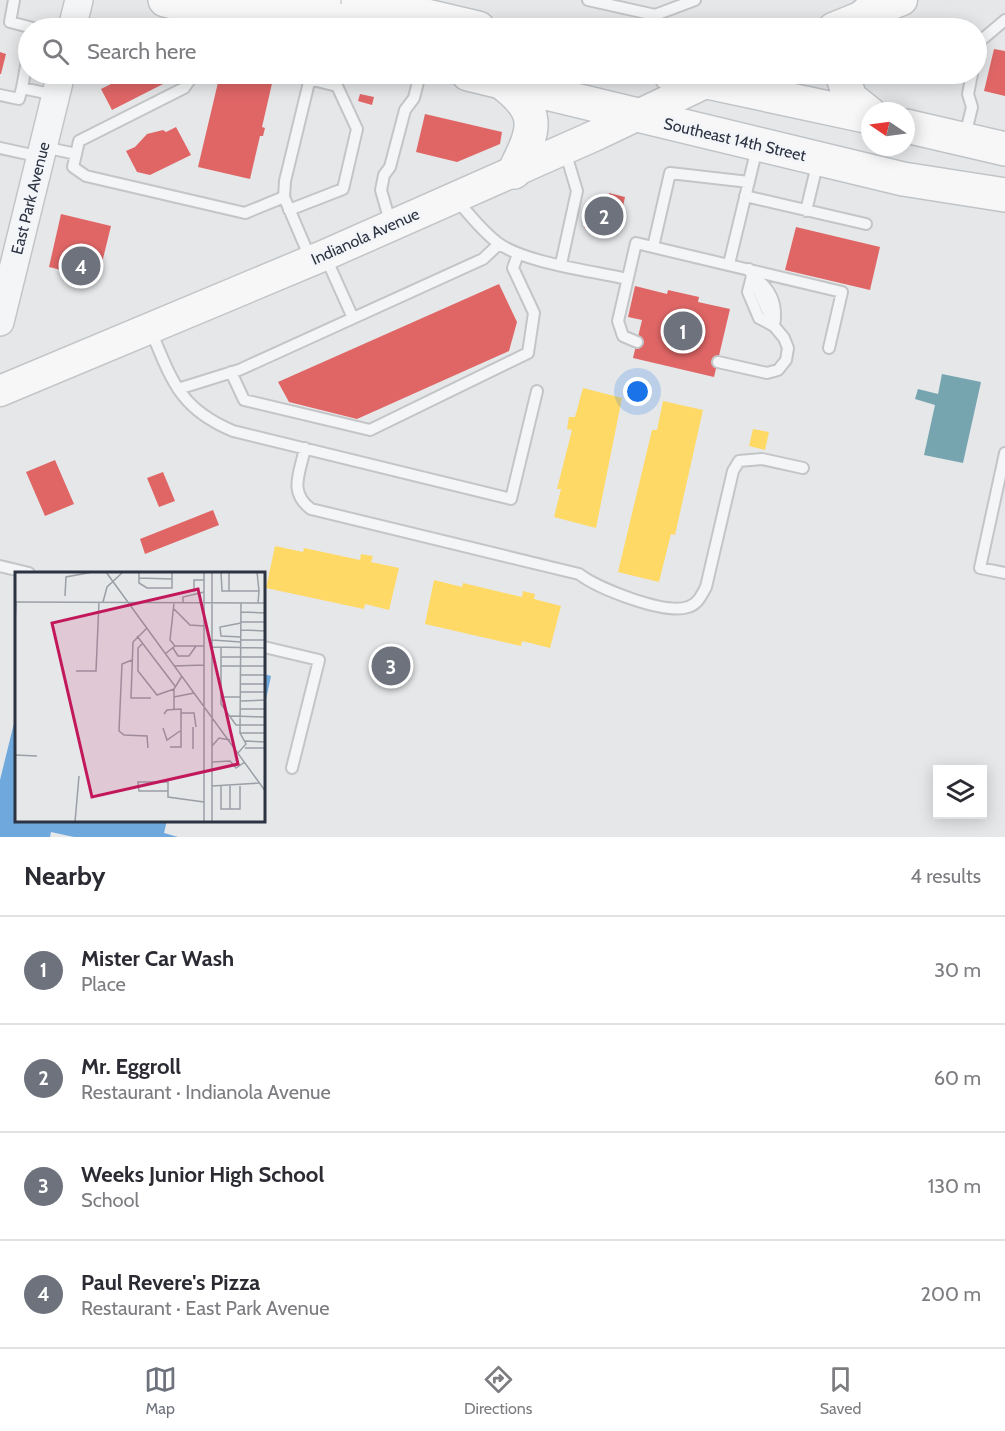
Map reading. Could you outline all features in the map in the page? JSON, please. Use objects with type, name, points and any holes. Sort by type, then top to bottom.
[{"type":"main road","points":[[242,0],[293,11],[303,10],[324,0]]},
{"type":"main road","points":[[358,0],[427,18]]},
{"type":"main road","points":[[869,18],[902,0]]},
{"type":"main road","points":[[189,7],[236,18]]},
{"type":"main road","points":[[496,84],[522,98],[531,121],[526,147],[514,172]]},
{"type":"main road","name":"Southeast 14th Street","points":[[511,84],[757,145],[903,178],[1005,195]]},
{"type":"main road","name":"Indianola Avenue","points":[[0,390],[514,172],[704,84]]},
{"type":"main road","points":[[741,84],[861,114]]},
{"type":"main road","points":[[845,84],[850,98],[861,108]]},
{"type":"main road","points":[[915,128],[1005,149]]},
{"type":"street","points":[[74,18],[79,0]]},
{"type":"street","name":"East Park Avenue","points":[[0,322],[58,84]]},
{"type":"lane","points":[[5,21],[14,0]]},
{"type":"lane","points":[[588,0],[620,4],[655,15],[675,4],[695,0]]},
{"type":"lane","points":[[987,35],[1005,20]]},
{"type":"lane","points":[[0,94],[19,99],[23,84]]},
{"type":"lane","points":[[22,88],[58,84]]},
{"type":"lane","points":[[187,84],[184,88],[79,141],[73,166],[86,176],[245,213],[284,197]]},
{"type":"lane","points":[[308,84],[285,182],[284,197],[289,210],[353,318]]},
{"type":"lane","points":[[289,210],[343,189],[357,129],[337,86],[332,84]]},
{"type":"lane","points":[[391,225],[381,190],[384,175],[390,167],[405,110],[414,98],[418,84]]},
{"type":"lane","points":[[964,139],[972,107],[968,94],[970,84]]},
{"type":"lane","points":[[729,264],[757,145]]},
{"type":"lane","points":[[0,148],[76,154]]},
{"type":"lane","points":[[561,264],[577,191],[564,149]]},
{"type":"lane","points":[[806,210],[819,159]]},
{"type":"lane","points":[[653,247],[670,173],[749,182]]},
{"type":"lane","points":[[454,196],[499,244],[518,254],[627,279]]},
{"type":"lane","points":[[745,196],[866,224]]},
{"type":"lane","points":[[638,342],[622,336],[619,328],[636,243],[842,292],[829,348]]},
{"type":"lane","points":[[178,389],[231,372],[353,318],[483,259],[499,244]]},
{"type":"lane","points":[[231,372],[244,400],[370,430],[528,353],[534,313],[513,268],[518,254]]},
{"type":"lane","points":[[718,362],[757,372],[778,370],[786,360],[788,348],[784,338],[774,326],[751,272]]},
{"type":"lane","points":[[149,328],[171,379],[187,402],[208,421],[233,431],[511,499],[537,391]]},
{"type":"lane","points":[[305,448],[296,491],[301,502],[311,509],[579,574],[594,585],[614,594],[674,608],[688,607],[698,602],[706,587],[733,471],[739,461],[762,459],[803,468]]},
{"type":"lane","points":[[1005,453],[980,568],[1005,573]]},
{"type":"lane","points":[[0,566],[25,572]]},
{"type":"lane","points":[[266,647],[319,660],[292,768]]},
{"type":"building: Homes","points":[[583,388],[622,398],[596,528],[554,517],[561,489],[557,489],[572,430],[567,429],[569,417],[575,417]]},
{"type":"building: Homes","points":[[663,401],[703,410],[675,535],[671,534],[659,582],[618,572],[652,430],[657,430]]},
{"type":"building: Homes","points":[[753,429],[769,432],[765,450],[749,446]]},
{"type":"building: Homes","points":[[275,546],[303,552],[304,548],[360,560],[361,554],[373,556],[371,562],[399,568],[389,610],[365,604],[364,609],[266,588]]},
{"type":"building: Homes","points":[[434,580],[462,587],[463,583],[522,597],[523,591],[535,594],[534,599],[561,606],[550,648],[522,641],[521,646],[425,624]]},
{"type":"building: Shops","points":[[994,49],[1005,51],[1005,96],[984,91]]},
{"type":"building: Shops","points":[[0,52],[6,54],[1,74],[0,74]]},
{"type":"building: Shops","points":[[111,84],[163,84],[112,110],[101,89]]},
{"type":"building: Shops","points":[[218,84],[272,84],[262,127],[265,128],[263,136],[260,136],[250,179],[198,167]]},
{"type":"building: Shops","points":[[360,94],[374,97],[372,105],[358,101]]},
{"type":"building: Shops","points":[[425,114],[502,132],[500,144],[457,162],[416,152]]},
{"type":"building: Shops","points":[[176,127],[191,155],[150,175],[137,172],[126,151],[135,147],[147,134],[163,130],[166,132]]},
{"type":"building: Shops","points":[[609,193],[625,197],[617,235],[584,228],[590,201],[606,204]]},
{"type":"building: Shops","points":[[61,214],[111,226],[98,279],[49,267]]},
{"type":"building: Shops","points":[[796,227],[880,247],[870,290],[785,270]]},
{"type":"building: Shops","points":[[499,284],[517,322],[509,351],[357,419],[289,402],[278,382]]},
{"type":"building: Shops","points":[[635,286],[667,294],[668,290],[699,297],[698,302],[730,309],[714,377],[633,358],[642,320],[628,317]]},
{"type":"building: Shops","points":[[55,460],[74,504],[45,516],[26,472]]},
{"type":"building: Shops","points":[[163,472],[175,501],[159,507],[147,478]]},
{"type":"building: Shops","points":[[213,510],[219,525],[145,554],[140,539]]},
{"type":"building: Schools","points":[[266,675],[271,676],[266,699]]},
{"type":"building: Schools","points":[[15,719],[15,822],[167,822],[164,833],[178,837],[74,837],[51,832],[50,837],[0,837],[0,780]]},
{"type":"building: Public","points":[[942,374],[981,382],[963,463],[924,455],[935,405],[915,399],[918,389],[938,394]]},
{"type":"place","name":"Mr. Eggroll","points":[[604,216]]},
{"type":"place","name":"Paul Revere's Pizza","points":[[81,266]]},
{"type":"place","name":"Mister Car Wash","points":[[683,331]]},
{"type":"place","name":"Weeks Junior High School","points":[[391,666]]}]
